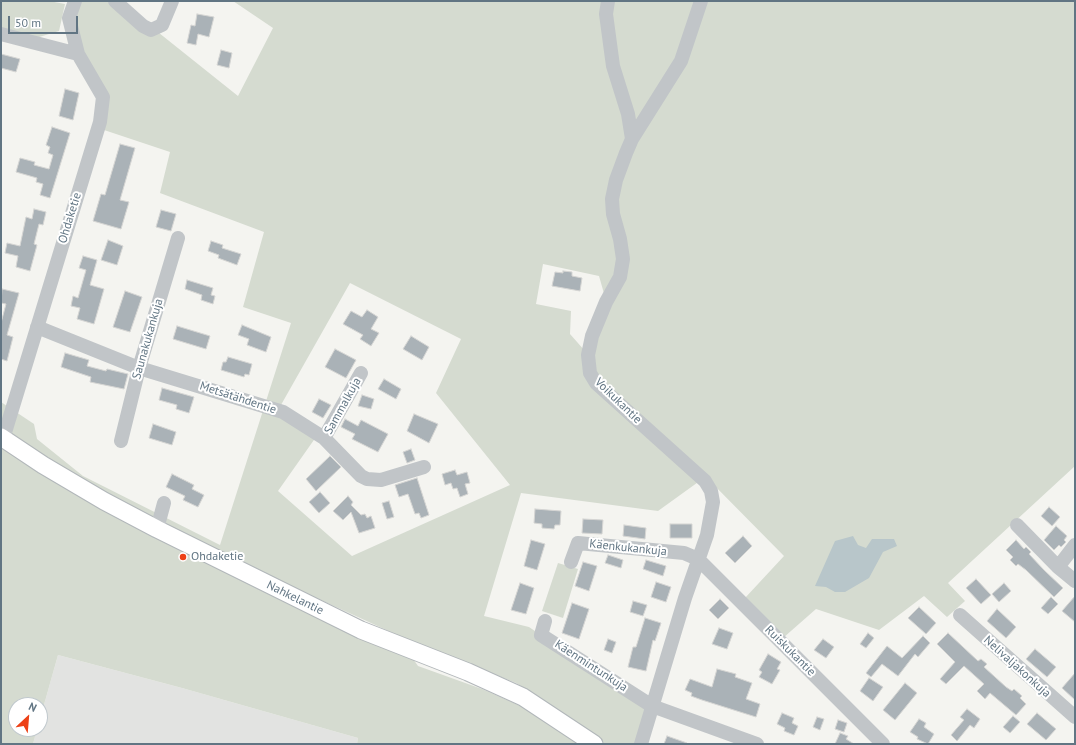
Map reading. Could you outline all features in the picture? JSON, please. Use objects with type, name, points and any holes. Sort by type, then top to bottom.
[{"type":"main road","name":"Nahkelantie","points":[[2,438],[50,470],[157,529],[361,630],[468,672],[523,696],[594,744]]},
{"type":"street","name":"Ohdaketie","points":[[2,438],[100,122],[103,97],[78,54],[69,18],[75,1]]},
{"type":"street","points":[[115,1],[143,26],[151,30],[162,25],[172,1]]},
{"type":"street","points":[[608,1],[606,14],[613,66],[628,114],[632,139]]},
{"type":"street","name":"Voikukantie","points":[[641,744],[706,535],[713,502],[711,492],[705,481],[596,383],[590,373],[588,355],[592,336],[606,302],[620,277],[623,259],[620,239],[613,214],[612,199],[616,180],[632,139],[681,61],[701,1]]},
{"type":"street","points":[[1,34],[78,54]]},
{"type":"street","name":"Saunakukankuja","points":[[120,441],[139,368],[178,238]]},
{"type":"street","name":"Metsätähdentie","points":[[37,326],[139,368],[283,412],[324,438],[361,476],[367,479],[381,480],[424,467]]},
{"type":"street","name":"Sammalkuja","points":[[324,438],[361,373]]},
{"type":"street","points":[[157,529],[164,503]]},
{"type":"street","points":[[1017,525],[1058,567],[1075,581]]},
{"type":"street","name":"Käenkukankuja","points":[[572,562],[578,543],[684,553],[698,559]]},
{"type":"street","points":[[1058,567],[1075,545]]},
{"type":"street","name":"Ruiskukantie","points":[[698,559],[883,744]]},
{"type":"street","name":"Nelivaljakonkuja","points":[[960,616],[1075,717]]},
{"type":"street","name":"Käenmintunkuja","points":[[545,621],[541,635],[652,706]]},
{"type":"street","points":[[652,706],[757,744]]},
{"type":"shaded area","points":[[1,1],[49,1],[65,4],[59,31],[36,38],[1,30]]},
{"type":"shaded area","points":[[75,1],[119,1],[238,96],[273,28],[233,1],[698,1],[678,59],[613,179],[620,259],[605,297],[599,276],[543,264],[536,304],[571,311],[570,334],[585,351],[586,372],[701,480],[658,511],[521,493],[484,616],[529,627],[647,707],[637,744],[605,744],[557,709],[516,683],[406,639],[312,596],[322,617],[411,656],[418,666],[482,689],[523,707],[578,744],[357,744],[358,738],[182,688],[58,655],[46,697],[8,697],[8,737],[35,737],[33,744],[1,744],[1,402],[34,424],[37,439],[83,476],[220,545],[291,323],[243,307],[264,232],[160,193],[170,152],[98,128],[103,97],[78,54]],"holes":[[[350,283],[461,339],[436,393],[510,485],[352,556],[278,491],[316,437],[277,412]]]},
{"type":"shaded area","points":[[705,1],[1075,1],[1075,466],[948,583],[965,601],[947,617],[924,596],[879,630],[816,609],[783,638],[745,598],[784,556],[706,477],[593,371],[595,336],[622,277],[615,214],[619,181]]},
{"type":"shaded area","points":[[853,536],[858,545],[866,548],[872,539],[894,539],[897,546],[883,552],[869,578],[845,592],[835,592],[826,587],[815,586],[835,541]]},
{"type":"shaded area","points":[[558,563],[578,569],[563,618],[542,611]]},
{"type":"shaded area","points":[[58,655],[182,688],[358,738],[357,744],[33,744],[35,737],[48,737],[48,697],[46,697]]},
{"type":"building","points":[[197,14],[214,17],[209,37],[198,34],[196,45],[187,43],[191,25],[195,26]]},
{"type":"building","points":[[221,50],[232,53],[229,68],[217,65]]},
{"type":"building","points":[[1,54],[20,59],[16,72],[1,68]]},
{"type":"building","points":[[65,89],[79,93],[73,120],[59,116]]},
{"type":"building","points":[[52,127],[70,133],[50,198],[40,195],[43,184],[36,182],[37,178],[16,172],[20,158],[35,162],[34,165],[49,169],[53,155],[48,153],[50,147],[46,145]]},
{"type":"building","points":[[120,144],[135,148],[120,200],[129,202],[121,229],[93,221],[101,194],[105,195]]},
{"type":"building","points":[[34,209],[46,212],[43,225],[39,224],[34,244],[37,245],[30,271],[16,267],[18,256],[5,253],[7,243],[20,246],[26,217],[32,219]]},
{"type":"building","points":[[161,210],[176,214],[171,231],[156,227]]},
{"type":"building","points":[[108,240],[123,246],[117,265],[101,260]]},
{"type":"building","points":[[211,241],[223,245],[222,248],[241,254],[237,265],[218,258],[219,255],[208,251]]},
{"type":"building","points":[[83,256],[97,260],[90,285],[104,289],[94,324],[77,319],[80,308],[71,306],[73,296],[78,298],[86,270],[79,268]]},
{"type":"building","points":[[563,271],[572,272],[572,276],[582,278],[580,291],[552,286],[555,272],[563,273]]},
{"type":"building","points":[[187,280],[213,288],[211,295],[215,296],[213,304],[201,300],[202,295],[185,289]]},
{"type":"building","points":[[2,289],[19,293],[7,335],[13,337],[7,361],[1,359],[1,323],[6,304],[1,303]]},
{"type":"building","points":[[125,291],[142,297],[130,332],[113,327]]},
{"type":"building","points":[[367,310],[378,317],[371,329],[379,333],[371,346],[360,339],[363,335],[343,324],[351,311],[362,317]]},
{"type":"building","points":[[242,325],[271,337],[266,352],[247,345],[249,339],[238,335]]},
{"type":"building","points":[[177,326],[210,336],[206,349],[173,339]]},
{"type":"building","points":[[411,336],[429,347],[422,360],[403,349]]},
{"type":"building","points":[[335,349],[356,360],[346,378],[325,367]]},
{"type":"building","points":[[65,353],[89,360],[87,366],[106,371],[107,369],[128,374],[124,389],[90,382],[91,377],[61,367]]},
{"type":"building","points":[[228,357],[252,364],[249,375],[245,374],[244,377],[221,370],[223,362],[226,362]]},
{"type":"building","points":[[384,379],[401,389],[396,399],[378,389]]},
{"type":"building","points":[[162,388],[194,397],[189,413],[176,409],[177,405],[159,400]]},
{"type":"building","points":[[362,395],[374,399],[371,409],[358,406]]},
{"type":"building","points":[[319,399],[331,405],[323,418],[312,412]]},
{"type":"building","points":[[414,414],[438,424],[429,443],[407,431]]},
{"type":"building","points":[[345,419],[358,426],[361,420],[388,434],[378,452],[352,439],[355,434],[341,427]]},
{"type":"building","points":[[153,424],[176,432],[172,445],[149,438]]},
{"type":"building","points":[[411,449],[415,460],[407,463],[403,452]]},
{"type":"building","points":[[330,456],[341,467],[316,491],[306,479]]},
{"type":"building","points":[[455,470],[457,475],[467,472],[470,483],[465,484],[468,494],[460,497],[457,488],[453,489],[451,483],[445,485],[442,474]]},
{"type":"building","points":[[172,474],[194,485],[192,489],[204,495],[198,507],[183,500],[185,496],[166,487]]},
{"type":"building","points":[[417,478],[429,515],[421,518],[419,513],[415,514],[408,494],[399,497],[395,485]]},
{"type":"building","points":[[320,492],[330,503],[319,513],[309,502]]},
{"type":"building","points":[[348,496],[353,502],[351,505],[361,515],[365,514],[367,518],[371,516],[375,528],[359,533],[351,512],[343,520],[333,511]]},
{"type":"building","points":[[389,501],[394,517],[387,519],[382,503]]},
{"type":"building","points":[[1049,507],[1060,517],[1052,526],[1041,516]]},
{"type":"building","points":[[535,509],[561,511],[560,525],[555,525],[554,529],[542,528],[542,524],[534,523]]},
{"type":"building","points":[[583,519],[603,520],[602,534],[582,533]]},
{"type":"building","points":[[670,524],[692,524],[692,538],[670,538]]},
{"type":"building","points":[[624,525],[646,528],[645,539],[623,536]]},
{"type":"building","points":[[1056,526],[1067,536],[1064,540],[1066,542],[1061,547],[1059,545],[1054,550],[1044,540]]},
{"type":"building","points":[[743,536],[752,546],[735,563],[725,553]]},
{"type":"building","points":[[531,540],[545,544],[537,570],[524,566]]},
{"type":"building","points":[[1016,540],[1024,549],[1026,547],[1031,552],[1029,554],[1063,588],[1054,597],[1026,570],[1018,564],[1016,566],[1010,560],[1013,557],[1006,550]]},
{"type":"building","points":[[608,555],[623,560],[621,568],[605,563]]},
{"type":"building","points":[[646,560],[666,566],[663,576],[643,569]]},
{"type":"building","points":[[583,562],[597,566],[589,591],[575,586]]},
{"type":"building","points":[[976,579],[991,595],[981,604],[966,588]]},
{"type":"building","points":[[656,582],[671,587],[666,602],[651,597]]},
{"type":"building","points":[[520,583],[534,588],[526,614],[511,610]]},
{"type":"building","points":[[1004,583],[1011,591],[999,602],[992,594]]},
{"type":"building","points":[[1075,596],[1075,622],[1062,611]]},
{"type":"building","points":[[1051,597],[1058,604],[1048,614],[1041,608]]},
{"type":"building","points":[[720,599],[729,608],[718,619],[709,610]]},
{"type":"building","points":[[633,601],[647,605],[643,616],[630,612]]},
{"type":"building","points":[[572,603],[589,609],[579,639],[562,633]]},
{"type":"building","points":[[919,607],[936,623],[926,634],[908,618]]},
{"type":"building","points":[[997,609],[1016,627],[1006,638],[987,621]]},
{"type":"building","points":[[645,618],[661,623],[655,641],[653,640],[646,671],[628,667],[633,647],[636,647]]},
{"type":"building","points":[[719,628],[733,633],[727,649],[712,644]]},
{"type":"building","points":[[868,633],[874,638],[866,648],[860,644]]},
{"type":"building","points":[[948,633],[978,661],[981,659],[987,664],[984,667],[1006,687],[1012,691],[1014,689],[1022,696],[1020,698],[1026,704],[1016,715],[990,693],[985,699],[977,691],[984,684],[964,666],[946,684],[940,679],[955,662],[937,644]]},
{"type":"building","points":[[923,636],[930,643],[918,657],[915,654],[898,676],[882,664],[871,677],[866,673],[887,646],[902,658]]},
{"type":"building","points":[[608,639],[616,642],[612,653],[604,650]]},
{"type":"building","points":[[823,639],[834,647],[826,658],[814,650]]},
{"type":"building","points":[[1035,649],[1056,667],[1047,677],[1026,659]]},
{"type":"building","points":[[768,654],[781,662],[777,669],[780,670],[772,684],[759,677],[762,672],[759,670]]},
{"type":"building","points":[[717,669],[736,674],[735,677],[752,683],[746,699],[760,704],[756,717],[691,696],[692,693],[685,690],[690,679],[712,687]]},
{"type":"building","points":[[1075,673],[1075,700],[1062,688]]},
{"type":"building","points":[[869,678],[883,687],[873,701],[860,691]]},
{"type":"building","points":[[905,683],[917,693],[895,720],[883,710]]},
{"type":"building","points":[[967,709],[980,719],[974,728],[970,725],[957,741],[951,735],[964,720],[960,717]]},
{"type":"building","points":[[782,713],[794,718],[792,723],[798,726],[794,735],[784,731],[785,728],[777,724]]},
{"type":"building","points":[[1037,713],[1056,729],[1046,740],[1027,724]]},
{"type":"building","points":[[1013,716],[1020,722],[1010,733],[1003,727]]},
{"type":"building","points":[[817,717],[824,719],[820,730],[813,727]]},
{"type":"building","points":[[919,719],[926,723],[924,727],[934,734],[928,744],[917,739],[918,737],[910,732]]},
{"type":"building","points":[[838,720],[847,723],[844,732],[835,729]]},
{"type":"building","points":[[840,733],[848,736],[846,739],[854,744],[835,744]]},
{"type":"building","points":[[667,736],[687,743],[664,744]]},
{"type":"place","name":"Ohdaketie","points":[[183,557]]}]
